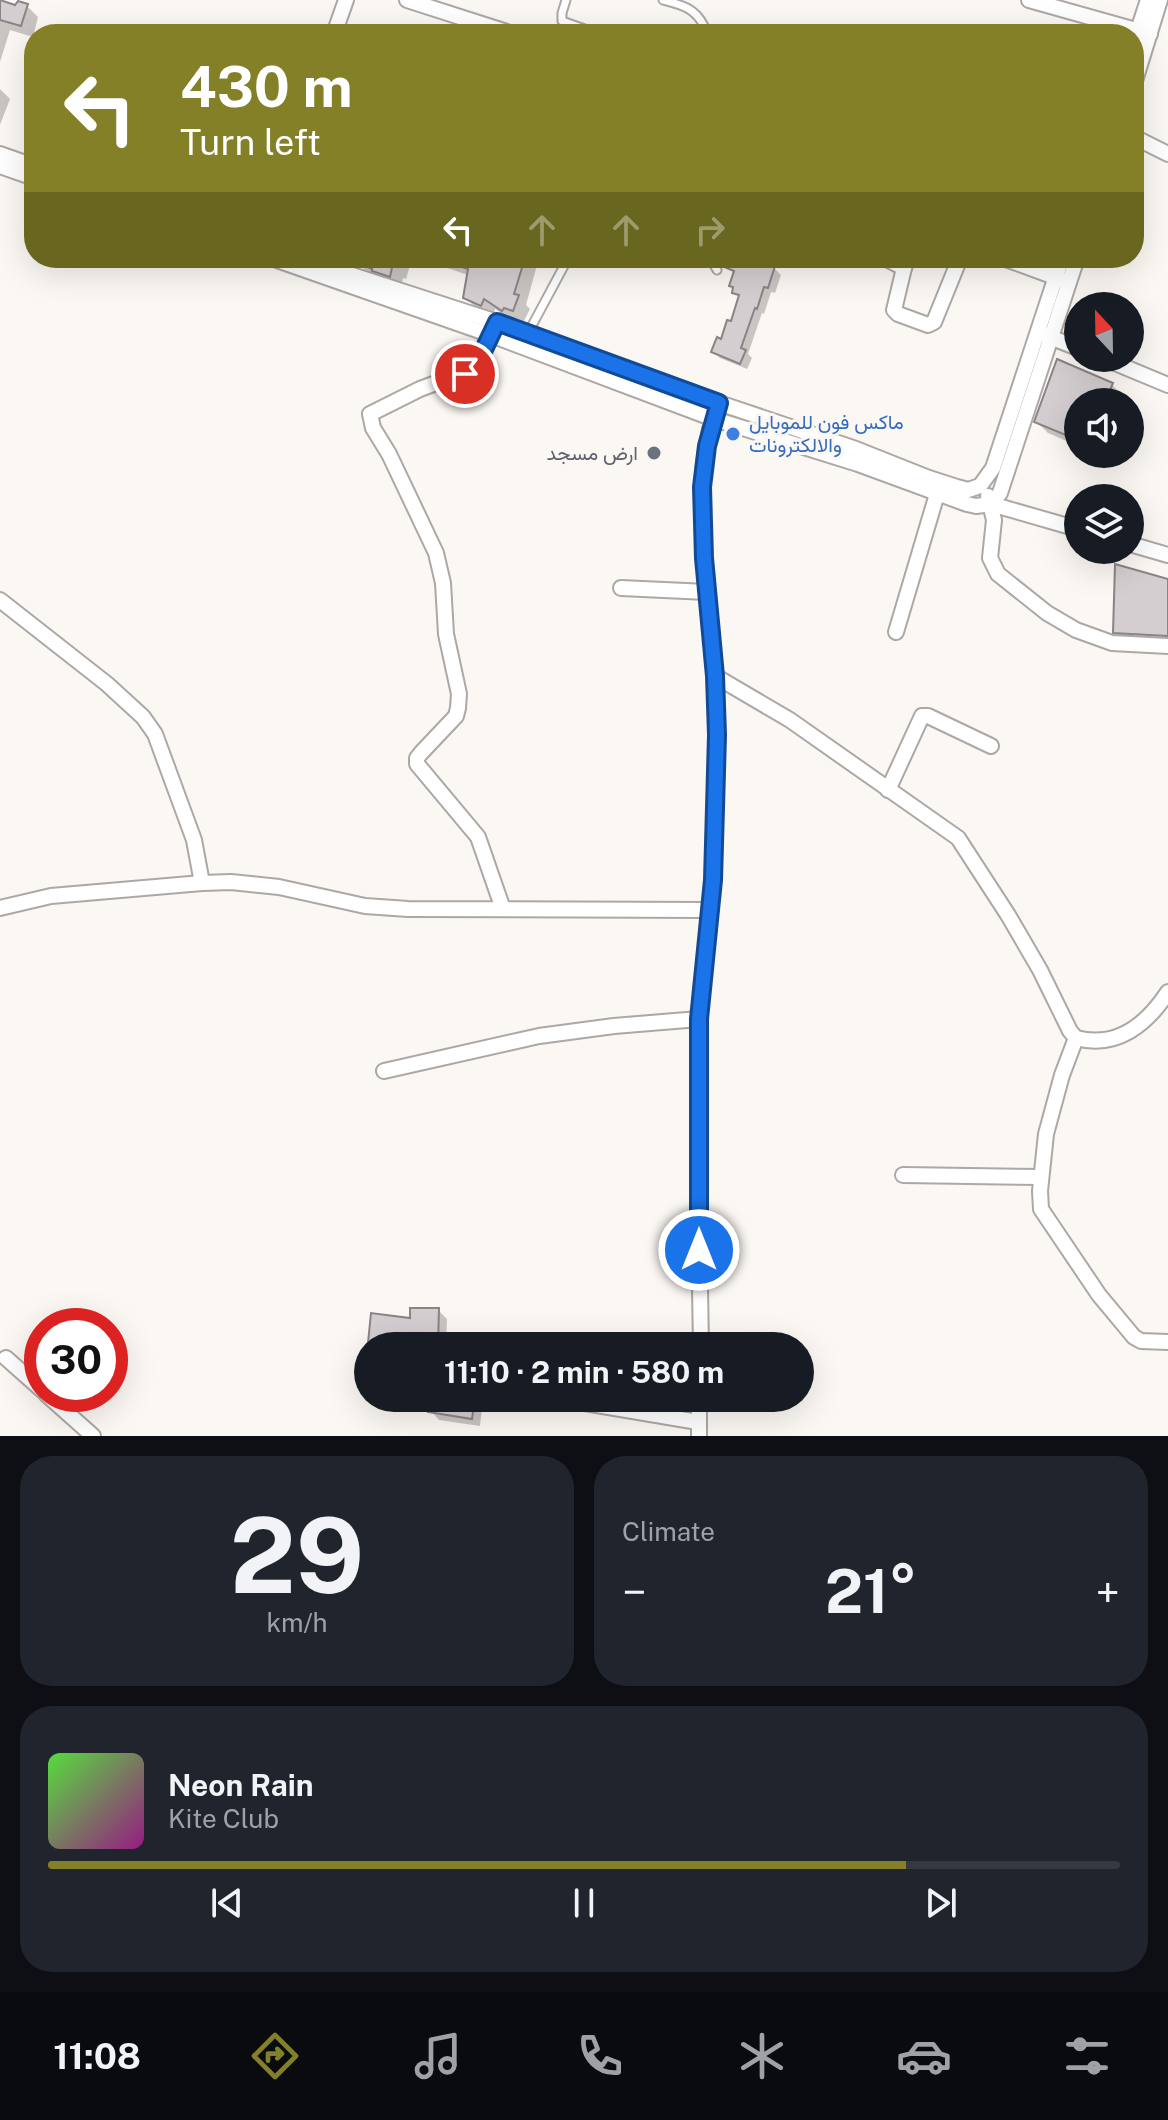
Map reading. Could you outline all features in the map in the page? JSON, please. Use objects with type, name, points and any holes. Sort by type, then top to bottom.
[{"type":"street","points":[[338,24],[346,0]]},
{"type":"street","points":[[347,24],[355,0]]},
{"type":"street","points":[[407,0],[482,24]]},
{"type":"street","points":[[1029,0],[1103,24]]},
{"type":"street","points":[[1143,24],[1148,0]]},
{"type":"street","points":[[1144,29],[1160,0]]},
{"type":"street","points":[[1144,142],[1168,154]]},
{"type":"street","points":[[0,154],[24,162]]},
{"type":"street","points":[[0,166],[24,174]]},
{"type":"street","points":[[303,268],[494,328],[528,333],[968,490],[983,485],[993,468],[1045,335]]},
{"type":"street","points":[[327,268],[494,328],[714,419],[858,464],[976,506],[991,504],[1064,525]]},
{"type":"street","points":[[905,268],[894,310],[924,324],[934,322],[956,268]]},
{"type":"street","points":[[1030,268],[1062,280]]},
{"type":"street","points":[[1062,268],[1062,280]]},
{"type":"street","points":[[991,504],[1000,493],[1062,280],[1070,268]]},
{"type":"street","points":[[494,328],[476,366],[471,370],[420,389],[370,414],[373,428],[389,454],[436,553],[443,583],[448,650],[459,694],[456,716],[421,753],[417,764],[478,837],[503,909]]},
{"type":"street","points":[[1045,335],[1064,342]]},
{"type":"street","points":[[1137,372],[1168,385]]},
{"type":"street","points":[[701,1332],[699,1019],[716,832],[717,735],[701,520],[704,462],[719,403]]},
{"type":"street","points":[[983,485],[994,520],[990,558],[998,574],[1047,613],[1076,630],[1112,643],[1168,646]]},
{"type":"street","points":[[896,632],[937,494]]},
{"type":"street","points":[[1144,548],[1168,555]]},
{"type":"street","points":[[621,588],[707,592]]},
{"type":"street","points":[[0,600],[107,684],[143,717],[155,734],[194,840],[202,883]]},
{"type":"street","points":[[715,676],[790,720],[958,838],[1008,915],[1076,1038],[1115,1039],[1136,1029],[1156,1010],[1168,992]]},
{"type":"street","points":[[888,790],[922,716],[991,746]]},
{"type":"street","points":[[0,908],[51,896],[231,882],[279,887],[365,906],[408,909],[709,910]]},
{"type":"street","points":[[384,1071],[539,1036],[699,1019]]},
{"type":"street","points":[[1076,1038],[1046,1134],[1041,1209],[1099,1295],[1136,1339],[1168,1342]]},
{"type":"street","points":[[903,1175],[1041,1177]]},
{"type":"street","points":[[6,1358],[24,1374]]},
{"type":"street","points":[[66,1412],[93,1436]]},
{"type":"street","points":[[620,1412],[698,1429]]},
{"type":"lane","points":[[566,0],[562,21],[571,24]]},
{"type":"lane","points":[[663,0],[690,8],[703,24]]},
{"type":"lane","points":[[528,333],[563,268]]},
{"type":"building","points":[[0,0],[15,5],[18,1],[28,4],[21,26],[0,20]]},
{"type":"building","points":[[370,268],[392,268],[390,277]]},
{"type":"building","points":[[465,268],[522,268],[514,294],[519,295],[513,311],[504,308],[502,311],[484,299],[481,306],[463,298],[468,269]]},
{"type":"building","points":[[727,268],[774,268],[768,288],[764,287],[755,308],[741,348],[746,350],[740,364],[711,352],[717,337],[721,339],[727,320],[731,321],[739,295],[732,293],[733,287],[729,286],[734,271]]},
{"type":"building","points":[[1057,359],[1064,362],[1064,372],[1087,372],[1113,383],[1111,388],[1064,388],[1064,434],[1034,422]]},
{"type":"building","points":[[1115,564],[1168,579],[1168,636],[1113,633]]},
{"type":"building","points":[[410,1308],[439,1308],[438,1332],[369,1332],[371,1313],[410,1318]]},
{"type":"building","points":[[428,1412],[473,1412],[472,1419]]},
{"type":"place","name":"ماكس فون للموبايل والالكترونات","points":[[733,434]]},
{"type":"place","name":"ارض مسجد","points":[[654,453]]},
{"type":"route","points":[[465,374],[476,366],[497,322],[719,403],[704,462],[701,520],[717,735],[713,880],[699,1019],[699,1250]]}]
